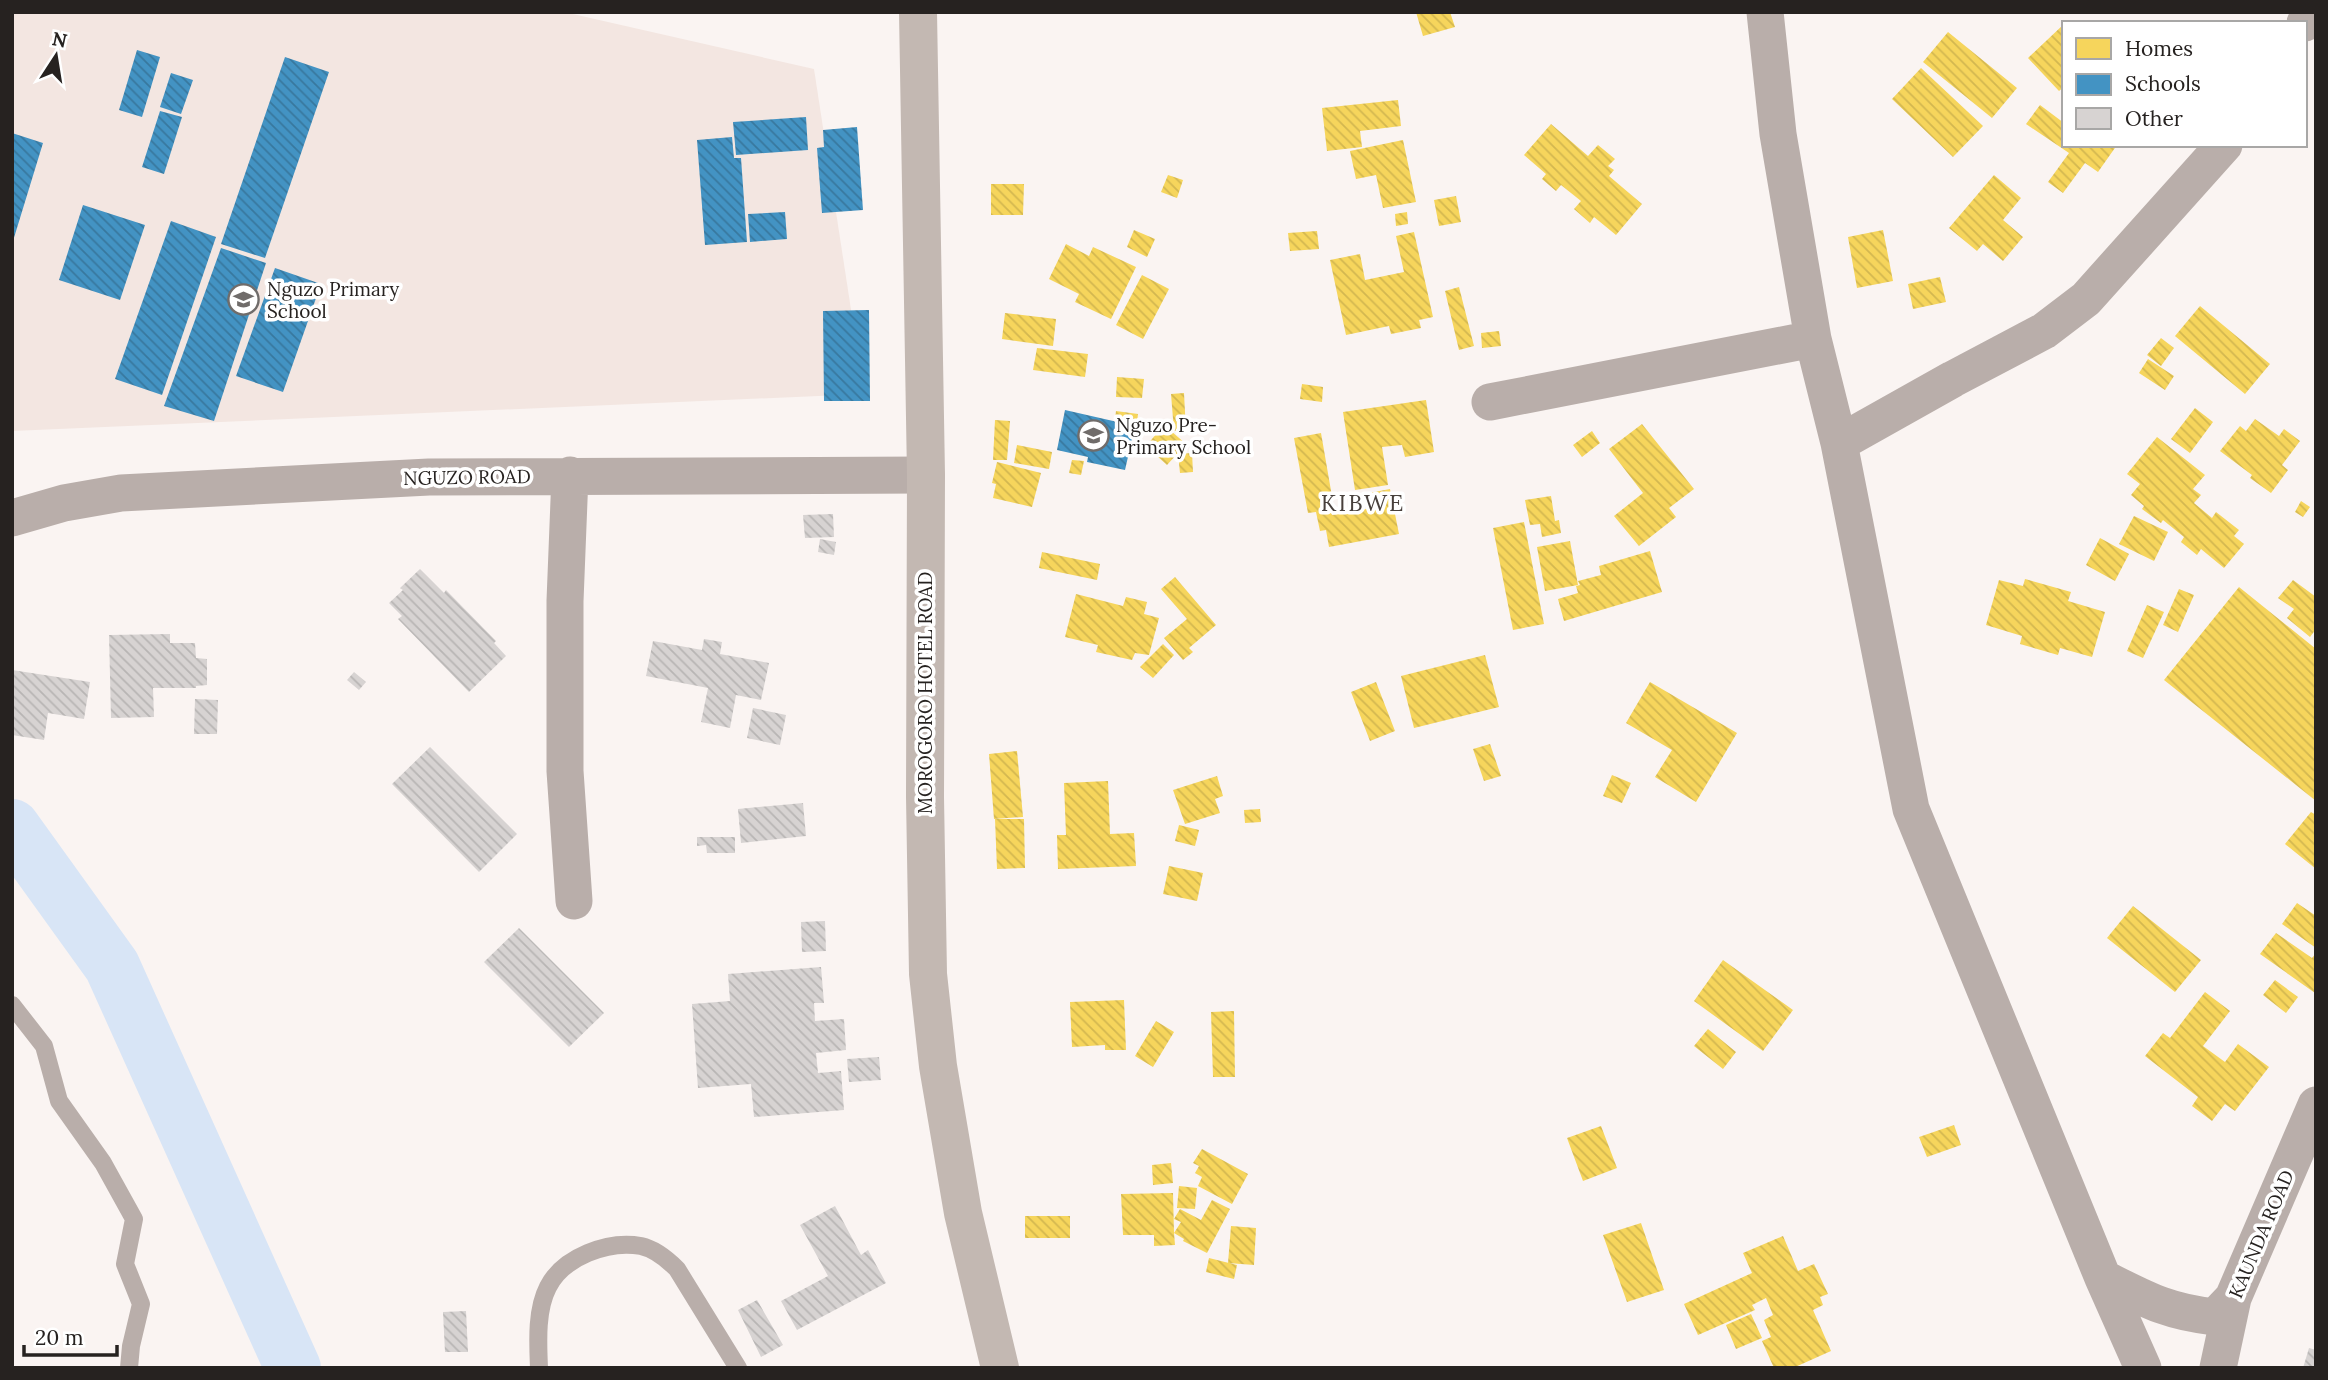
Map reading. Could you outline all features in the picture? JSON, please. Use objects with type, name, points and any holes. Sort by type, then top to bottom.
[{"type":"street","name":"MOROGORO HOTEL ROAD","points":[[918,12],[926,475],[925,797],[929,974],[938,1066],[963,1213],[1000,1368]]},
{"type":"street","points":[[1765,12],[1778,134],[1813,339],[1839,443],[1911,809],[2103,1278],[2143,1368]]},
{"type":"street","points":[[1839,443],[2044,331],[2086,299],[2222,147]]},
{"type":"street","points":[[1490,402],[1813,339]]},
{"type":"street","points":[[570,475],[565,601],[565,771],[574,901]]},
{"type":"street","name":"NGUZO ROAD","points":[[12,518],[64,503],[121,493],[429,477],[926,475]]},
{"type":"street","name":"KAUNDA ROAD","points":[[2218,1368],[2233,1298],[2316,1105]]},
{"type":"street","points":[[2103,1278],[2161,1307],[2195,1315],[2215,1317],[2233,1298]]},
{"type":"lane","points":[[12,1005],[44,1046],[59,1101],[103,1163],[134,1219],[125,1264],[141,1304],[129,1368]]},
{"type":"lane","points":[[539,1368],[541,1309],[552,1279],[562,1267],[577,1258],[619,1245],[650,1249],[677,1269],[738,1368]]},
{"type":"shaded area","points":[[12,12],[564,12],[814,69],[864,394],[12,431]]},
{"type":"building: Homes","points":[[1416,12],[1450,12],[1455,27],[1423,36]]},
{"type":"building: Homes","points":[[2062,26],[2062,89],[2059,91],[2028,58]]},
{"type":"building: Homes","points":[[1948,32],[2017,88],[1992,118],[1923,62]]},
{"type":"building: Homes","points":[[1921,68],[1983,126],[1953,157],[1892,99]]},
{"type":"building: Homes","points":[[1398,100],[1401,126],[1360,131],[1362,147],[1327,151],[1322,108]]},
{"type":"building: Homes","points":[[2040,105],[2062,122],[2062,147],[2116,147],[2098,172],[2085,163],[2063,193],[2048,182],[2069,153],[2026,124]]},
{"type":"building: Homes","points":[[1551,124],[1588,156],[1598,145],[1615,159],[1608,166],[1614,170],[1609,176],[1642,204],[1616,235],[1594,217],[1590,223],[1574,209],[1581,201],[1561,185],[1556,191],[1542,179],[1546,174],[1524,155]]},
{"type":"building: Homes","points":[[1403,140],[1416,202],[1383,208],[1376,175],[1356,179],[1350,151]]},
{"type":"building: Homes","points":[[1168,175],[1183,180],[1177,198],[1161,192]]},
{"type":"building: Homes","points":[[1994,175],[2021,198],[2003,220],[2023,237],[2003,261],[1983,244],[1977,251],[1949,228]]},
{"type":"building: Homes","points":[[991,184],[1024,184],[1023,215],[991,215]]},
{"type":"building: Homes","points":[[1456,196],[1461,222],[1439,226],[1434,200]]},
{"type":"building: Homes","points":[[1407,212],[1408,224],[1396,226],[1395,214]]},
{"type":"building: Homes","points":[[1134,230],[1155,239],[1147,257],[1127,247]]},
{"type":"building: Homes","points":[[1883,230],[1893,281],[1857,288],[1848,237]]},
{"type":"building: Homes","points":[[1317,231],[1319,249],[1290,251],[1288,233]]},
{"type":"building: Homes","points":[[1414,232],[1433,317],[1419,320],[1421,328],[1391,334],[1389,326],[1346,335],[1330,260],[1360,254],[1365,280],[1404,272],[1396,236]]},
{"type":"building: Homes","points":[[1066,244],[1089,256],[1093,247],[1136,267],[1111,319],[1075,302],[1079,294],[1049,279]]},
{"type":"building: Homes","points":[[1142,275],[1169,289],[1143,339],[1116,325]]},
{"type":"building: Homes","points":[[1940,277],[1946,302],[1913,309],[1908,284]]},
{"type":"building: Homes","points":[[1459,287],[1474,346],[1459,350],[1445,291]]},
{"type":"building: Homes","points":[[2200,306],[2270,364],[2245,394],[2175,336]]},
{"type":"building: Homes","points":[[1005,313],[1056,319],[1053,346],[1002,339]]},
{"type":"building: Homes","points":[[1499,331],[1501,346],[1482,348],[1481,333]]},
{"type":"building: Homes","points":[[2161,338],[2174,348],[2161,366],[2147,355]]},
{"type":"building: Homes","points":[[1037,348],[1088,354],[1085,377],[1033,370]]},
{"type":"building: Homes","points":[[2148,359],[2174,376],[2165,390],[2139,373]]},
{"type":"building: Homes","points":[[1117,377],[1144,379],[1142,398],[1116,397]]},
{"type":"building: Homes","points":[[1302,384],[1323,387],[1322,402],[1300,399]]},
{"type":"building: Homes","points":[[1184,393],[1186,431],[1174,431],[1171,394]]},
{"type":"building: Homes","points":[[1426,400],[1434,452],[1405,457],[1402,445],[1382,447],[1388,485],[1355,490],[1343,412]]},
{"type":"building: Homes","points":[[2195,408],[2213,422],[2190,453],[2171,439]]},
{"type":"building: Homes","points":[[1116,411],[1138,414],[1137,422],[1115,419]]},
{"type":"building: Homes","points":[[2255,419],[2279,436],[2284,429],[2300,441],[2282,465],[2288,470],[2271,493],[2220,451],[2240,426],[2246,431]]},
{"type":"building: Homes","points":[[995,420],[1010,421],[1007,460],[993,460]]},
{"type":"building: Homes","points":[[1642,424],[1694,489],[1669,508],[1676,517],[1639,546],[1614,516],[1643,493],[1609,449]]},
{"type":"building: Homes","points":[[1164,425],[1186,444],[1167,465],[1146,446]]},
{"type":"building: Homes","points":[[1592,431],[1600,443],[1582,457],[1573,445]]},
{"type":"building: Homes","points":[[1321,433],[1334,508],[1330,509],[1332,515],[1372,508],[1369,493],[1390,489],[1399,534],[1329,547],[1326,530],[1320,531],[1316,512],[1308,513],[1294,438]]},
{"type":"building: Homes","points":[[2157,437],[2205,475],[2193,489],[2201,495],[2194,503],[2212,518],[2216,512],[2239,530],[2234,536],[2244,544],[2224,568],[2201,549],[2197,555],[2181,542],[2184,537],[2163,520],[2161,523],[2142,509],[2144,506],[2131,495],[2140,484],[2127,474]]},
{"type":"building: Homes","points":[[1017,445],[1052,452],[1049,469],[1014,463]]},
{"type":"building: Homes","points":[[1192,453],[1193,472],[1180,473],[1178,454]]},
{"type":"building: Homes","points":[[1072,460],[1084,461],[1081,475],[1069,473]]},
{"type":"building: Homes","points":[[997,462],[1041,473],[1032,507],[993,498],[996,484],[992,483]]},
{"type":"building: Homes","points":[[1551,496],[1555,521],[1559,520],[1561,533],[1542,537],[1540,524],[1530,525],[1525,500]]},
{"type":"building: Homes","points":[[2301,501],[2310,507],[2303,517],[2295,512]]},
{"type":"building: Homes","points":[[2134,516],[2168,532],[2154,561],[2119,544]]},
{"type":"building: Homes","points":[[1524,522],[1544,624],[1513,630],[1493,528]]},
{"type":"building: Homes","points":[[2100,538],[2129,554],[2115,581],[2086,565]]},
{"type":"building: Homes","points":[[1570,541],[1578,585],[1545,591],[1537,547]]},
{"type":"building: Homes","points":[[1650,551],[1662,592],[1564,621],[1558,599],[1578,593],[1578,581],[1601,575],[1599,566]]},
{"type":"building: Homes","points":[[1042,552],[1100,564],[1097,580],[1039,568]]},
{"type":"building: Homes","points":[[1175,577],[1216,625],[1189,648],[1193,652],[1183,660],[1164,638],[1187,619],[1161,589]]},
{"type":"building: Homes","points":[[2025,579],[2071,592],[2068,601],[2105,612],[2092,657],[2060,648],[2058,655],[2020,644],[2022,636],[1986,625],[1999,580],[2023,586]]},
{"type":"building: Homes","points":[[2293,580],[2316,597],[2316,629],[2310,637],[2287,618],[2294,609],[2278,598]]},
{"type":"building: Homes","points":[[2239,587],[2316,649],[2316,801],[2164,680]]},
{"type":"building: Homes","points":[[2179,589],[2194,595],[2178,632],[2163,625]]},
{"type":"building: Homes","points":[[1076,594],[1123,606],[1126,597],[1147,602],[1144,614],[1159,618],[1149,655],[1135,653],[1132,660],[1096,652],[1098,645],[1065,637]]},
{"type":"building: Homes","points":[[2147,605],[2164,612],[2143,658],[2127,651]]},
{"type":"building: Homes","points":[[1163,644],[1174,655],[1153,678],[1140,667]]},
{"type":"building: Homes","points":[[1485,655],[1499,707],[1414,728],[1401,676]]},
{"type":"building: Homes","points":[[1376,682],[1395,731],[1370,741],[1351,692]]},
{"type":"building: Homes","points":[[1650,682],[1737,733],[1696,802],[1655,777],[1672,750],[1626,723]]},
{"type":"building: Homes","points":[[1490,744],[1501,776],[1484,781],[1473,749]]},
{"type":"building: Homes","points":[[1017,751],[1023,817],[994,819],[989,754]]},
{"type":"building: Homes","points":[[1612,775],[1631,783],[1622,803],[1603,796]]},
{"type":"building: Homes","points":[[1217,776],[1223,796],[1215,799],[1220,813],[1185,824],[1173,790]]},
{"type":"building: Homes","points":[[1108,781],[1110,834],[1134,833],[1136,866],[1058,869],[1057,835],[1066,835],[1064,783]]},
{"type":"building: Homes","points":[[1260,809],[1261,822],[1245,823],[1244,810]]},
{"type":"building: Homes","points":[[2311,812],[2316,815],[2316,869],[2285,844]]},
{"type":"building: Homes","points":[[995,819],[1024,819],[1025,868],[997,869]]},
{"type":"building: Homes","points":[[1179,825],[1199,830],[1195,846],[1175,841]]},
{"type":"building: Homes","points":[[1169,866],[1203,873],[1197,901],[1163,894]]},
{"type":"building: Homes","points":[[2297,903],[2316,916],[2316,948],[2282,924]]},
{"type":"building: Homes","points":[[2133,906],[2201,960],[2175,992],[2107,938]]},
{"type":"building: Homes","points":[[2276,933],[2312,958],[2316,953],[2315,993],[2260,954]]},
{"type":"building: Homes","points":[[1723,960],[1793,1010],[1763,1051],[1694,1001]]},
{"type":"building: Homes","points":[[2275,980],[2298,997],[2286,1013],[2263,995]]},
{"type":"building: Homes","points":[[2205,992],[2230,1011],[2203,1046],[2225,1062],[2238,1044],[2269,1067],[2235,1111],[2225,1104],[2212,1121],[2192,1106],[2198,1097],[2145,1056],[2163,1033],[2170,1038]]},
{"type":"building: Homes","points":[[1124,1000],[1126,1050],[1105,1050],[1105,1045],[1072,1047],[1070,1002]]},
{"type":"building: Homes","points":[[1234,1011],[1235,1077],[1213,1077],[1211,1012]]},
{"type":"building: Homes","points":[[1156,1021],[1174,1032],[1153,1067],[1135,1056]]},
{"type":"building: Homes","points":[[1708,1029],[1736,1052],[1723,1069],[1694,1046]]},
{"type":"building: Homes","points":[[1954,1125],[1961,1145],[1927,1157],[1919,1137]]},
{"type":"building: Homes","points":[[1601,1126],[1617,1168],[1583,1181],[1567,1138]]},
{"type":"building: Homes","points":[[1202,1149],[1248,1174],[1232,1204],[1198,1186],[1202,1177],[1195,1173],[1199,1166],[1193,1163]]},
{"type":"building: Homes","points":[[1171,1163],[1173,1183],[1153,1185],[1152,1165]]},
{"type":"building: Homes","points":[[1179,1186],[1197,1188],[1195,1209],[1177,1208]]},
{"type":"building: Homes","points":[[1173,1193],[1175,1245],[1154,1246],[1154,1235],[1123,1235],[1121,1194]]},
{"type":"building: Homes","points":[[1212,1200],[1230,1209],[1207,1253],[1183,1241],[1184,1239],[1174,1233],[1181,1222],[1174,1219],[1180,1209],[1201,1220]]},
{"type":"building: Homes","points":[[1025,1216],[1070,1216],[1070,1238],[1025,1238]]},
{"type":"building: Homes","points":[[1641,1223],[1664,1290],[1627,1302],[1603,1235]]},
{"type":"building: Homes","points":[[1231,1226],[1256,1228],[1254,1265],[1228,1263]]},
{"type":"building: Homes","points":[[1783,1236],[1798,1271],[1814,1264],[1828,1294],[1820,1297],[1823,1305],[1813,1310],[1831,1351],[1793,1368],[1774,1368],[1762,1341],[1771,1337],[1764,1320],[1773,1315],[1766,1298],[1752,1305],[1755,1310],[1698,1335],[1684,1304],[1752,1273],[1743,1253]]},
{"type":"building: Homes","points":[[1209,1258],[1237,1265],[1234,1279],[1206,1272]]},
{"type":"building: Homes","points":[[1751,1314],[1762,1338],[1736,1349],[1726,1325]]},
{"type":"building: Schools","points":[[137,50],[160,57],[142,117],[119,110]]},
{"type":"building: Schools","points":[[285,57],[329,72],[265,258],[221,244]]},
{"type":"building: Schools","points":[[171,73],[193,80],[181,114],[160,107]]},
{"type":"building: Schools","points":[[160,111],[182,117],[164,174],[142,167]]},
{"type":"building: Schools","points":[[806,117],[808,150],[736,155],[733,122]]},
{"type":"building: Schools","points":[[857,127],[863,210],[822,213],[817,148],[824,147],[823,130]]},
{"type":"building: Schools","points":[[12,133],[43,143],[13,241],[12,241]]},
{"type":"building: Schools","points":[[732,137],[734,158],[741,158],[747,242],[705,245],[697,140]]},
{"type":"building: Schools","points":[[83,205],[145,225],[120,300],[59,280]]},
{"type":"building: Schools","points":[[785,212],[787,239],[750,242],[748,214]]},
{"type":"building: Schools","points":[[171,221],[216,237],[162,395],[115,379]]},
{"type":"building: Schools","points":[[221,248],[266,263],[214,421],[164,406]]},
{"type":"building: Schools","points":[[275,268],[321,284],[283,392],[236,376]]},
{"type":"building: Schools","points":[[869,310],[870,401],[824,401],[823,311]]},
{"type":"building: Schools","points":[[1065,410],[1135,426],[1125,470],[1087,462],[1088,457],[1057,450]]},
{"type":"building: Other","points":[[833,514],[834,537],[805,538],[803,515]]},
{"type":"building: Other","points":[[820,539],[836,542],[834,555],[818,552]]},
{"type":"building: Other","points":[[420,569],[444,593],[446,590],[496,641],[494,643],[506,656],[469,692],[398,619],[402,616],[389,603]]},
{"type":"building: Other","points":[[170,634],[170,643],[195,643],[196,658],[207,659],[207,685],[196,688],[153,688],[154,717],[111,718],[109,635]]},
{"type":"building: Other","points":[[704,639],[722,642],[720,654],[769,663],[761,700],[736,695],[730,728],[701,722],[708,688],[646,676],[653,641],[702,650]]},
{"type":"building: Other","points":[[12,670],[90,682],[84,719],[48,713],[44,740],[12,735]]},
{"type":"building: Other","points":[[354,672],[366,682],[359,690],[347,680]]},
{"type":"building: Other","points":[[195,699],[218,700],[217,734],[194,734]]},
{"type":"building: Other","points":[[753,708],[786,715],[780,745],[747,738]]},
{"type":"building: Other","points":[[430,747],[517,834],[479,872],[392,784]]},
{"type":"building: Other","points":[[803,803],[806,836],[741,843],[738,809]]},
{"type":"building: Other","points":[[697,837],[735,837],[735,853],[707,853],[706,845],[697,846]]},
{"type":"building: Other","points":[[825,921],[826,951],[802,952],[801,922]]},
{"type":"building: Other","points":[[519,928],[604,1013],[569,1047],[484,962]]},
{"type":"building: Other","points":[[821,967],[824,1003],[814,1003],[815,1021],[844,1019],[846,1050],[816,1053],[818,1073],[841,1071],[844,1110],[754,1117],[751,1084],[698,1088],[692,1004],[730,1001],[728,974]]},
{"type":"building: Other","points":[[879,1057],[881,1080],[849,1082],[847,1059]]},
{"type":"building: Other","points":[[835,1206],[861,1255],[868,1250],[886,1283],[797,1330],[781,1301],[828,1276],[800,1225]]},
{"type":"building: Other","points":[[757,1300],[783,1345],[761,1357],[738,1310]]},
{"type":"building: Other","points":[[466,1311],[468,1352],[445,1352],[443,1312]]},
{"type":"building: Other","points":[[2309,1348],[2316,1350],[2316,1368],[2303,1368]]},
{"type":"waterway","points":[[12,827],[112,966],[293,1368]]},
{"type":"place","name":"Nguzo Primary School","points":[[244,300]]},
{"type":"place","name":"Nguzo Pre- Primary School","points":[[1093,436]]},
{"type":"district","name":"KIBWE","points":[[1363,503]]}]
